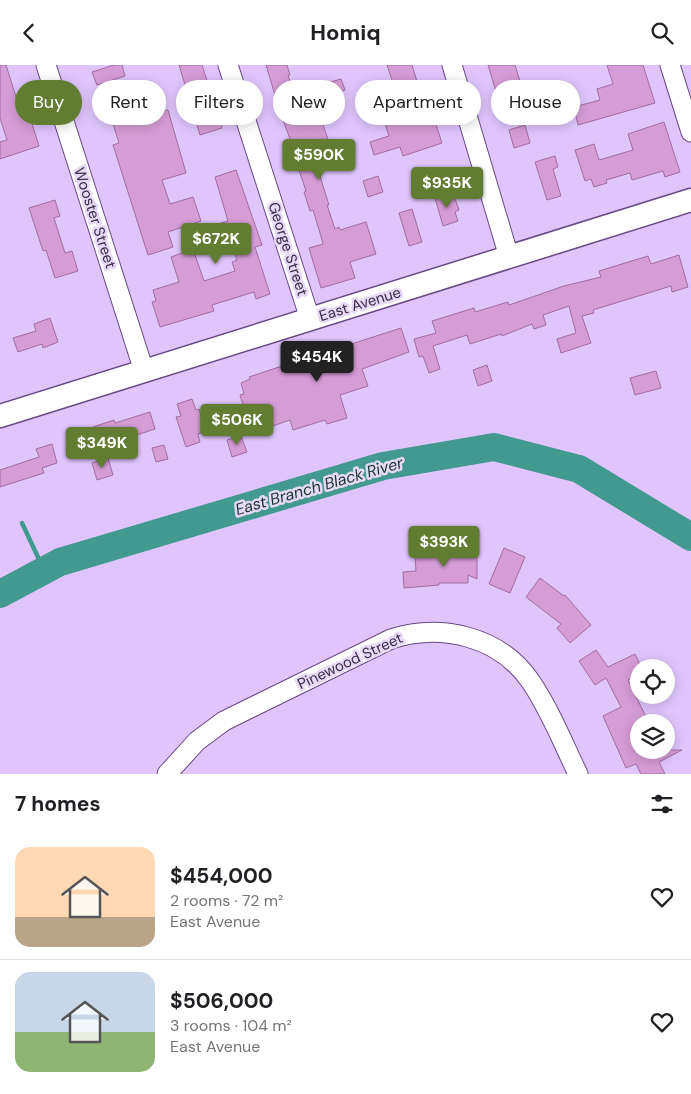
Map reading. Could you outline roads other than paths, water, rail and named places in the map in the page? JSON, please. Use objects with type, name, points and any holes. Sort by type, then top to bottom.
[{"type":"street","name":"Wooster Street","points":[[46,65],[144,371]]},
{"type":"street","name":"George Street","points":[[228,65],[310,319]]},
{"type":"street","points":[[452,65],[510,257]]},
{"type":"street","points":[[670,65],[691,132]]},
{"type":"street","name":"East Avenue","points":[[0,416],[691,200]]},
{"type":"street","name":"Pinewood Street","points":[[167,774],[197,741],[239,713],[391,639],[411,633],[431,631],[452,633],[472,638],[491,646],[516,665],[530,680],[541,698],[578,774]]},
{"type":"waterway","name":"East Branch Black River","points":[[0,594],[60,562],[383,466],[494,447],[579,469],[691,537]]},
{"type":"waterway","points":[[22,523],[44,570]]}]
